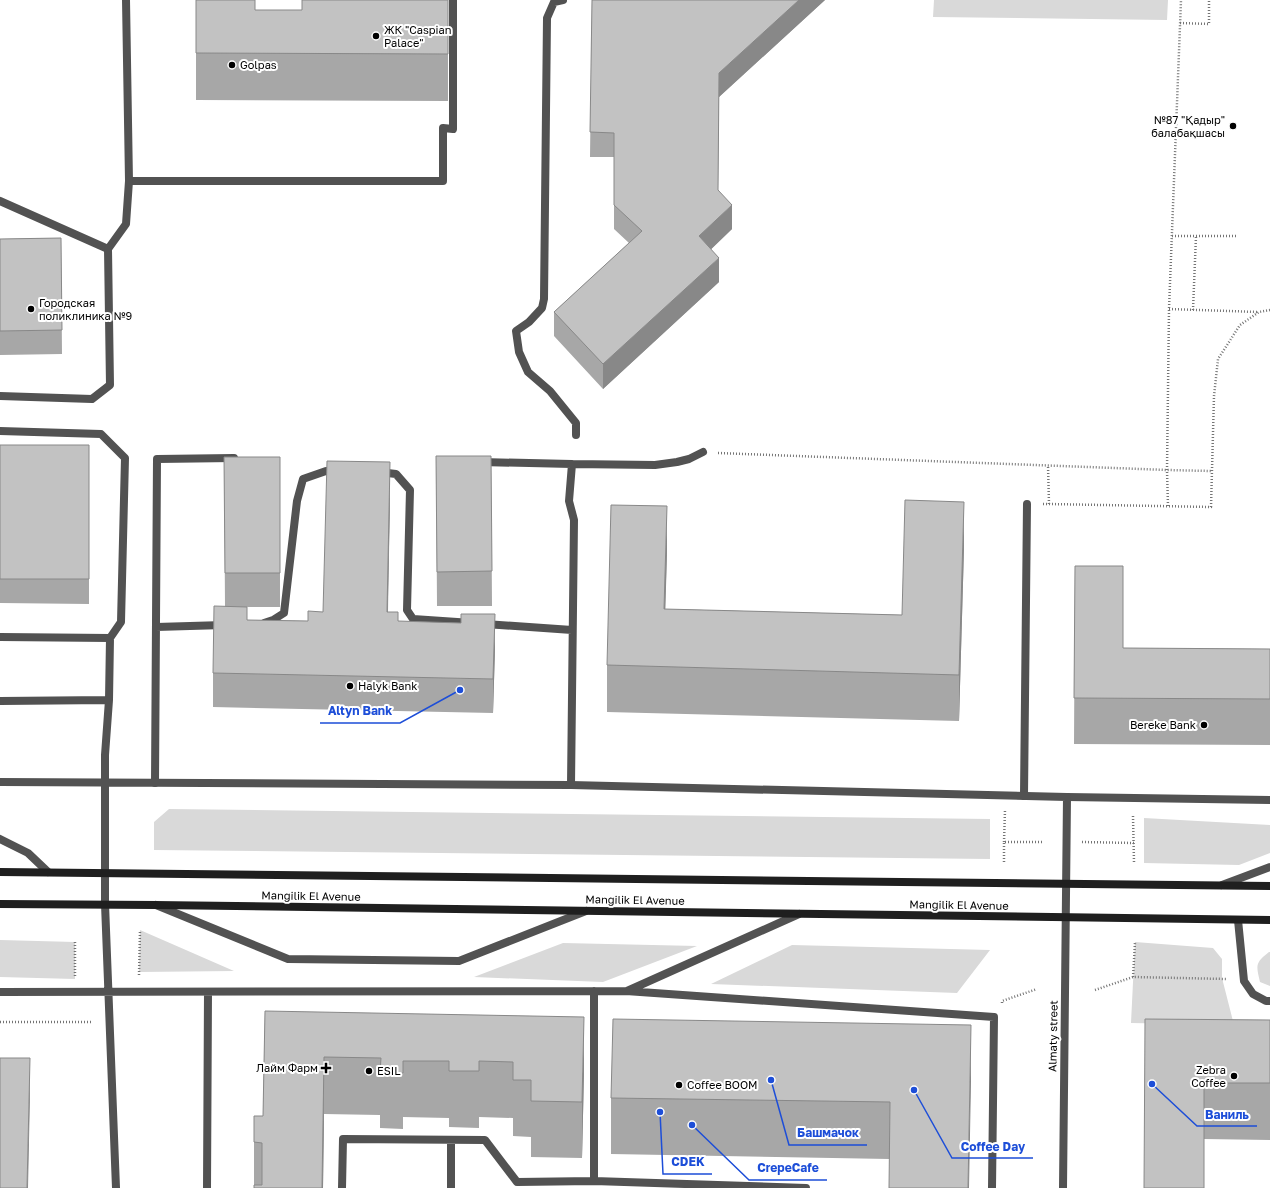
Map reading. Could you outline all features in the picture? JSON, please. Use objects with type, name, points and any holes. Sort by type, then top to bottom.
[{"type":"main road","name":"Mangilik El Avenue","points":[[0,872],[1270,886]]},
{"type":"main road","name":"Mangilik El Avenue","points":[[0,904],[105,904],[1270,920]]},
{"type":"street","points":[[0,396],[92,399],[110,385],[108,249],[126,224],[129,181],[126,0]]},
{"type":"street","points":[[129,181],[443,181],[443,128],[453,129],[453,0]]},
{"type":"street","points":[[563,0],[554,2],[547,18],[544,298],[542,308],[529,322],[516,331],[519,352],[528,372],[550,390],[576,423],[576,435]]},
{"type":"street","points":[[0,201],[108,249]]},
{"type":"street","points":[[0,431],[101,434],[125,458],[121,622],[110,638],[109,700],[105,755],[105,904],[116,1188]]},
{"type":"street","points":[[476,462],[655,465],[689,459],[703,452]]},
{"type":"street","points":[[155,783],[157,459],[241,458]]},
{"type":"street","points":[[570,785],[574,520],[569,501],[572,464]]},
{"type":"street","points":[[254,624],[262,624],[273,620],[284,612],[297,501],[303,479],[326,471],[347,471]]},
{"type":"street","points":[[367,472],[396,474],[410,490],[407,610],[413,619],[572,630]]},
{"type":"street","points":[[1024,796],[1027,504]]},
{"type":"street","points":[[156,627],[231,625]]},
{"type":"street","points":[[0,638],[110,638]]},
{"type":"street","points":[[0,701],[109,700]]},
{"type":"street","points":[[0,782],[570,785],[1006,796],[1270,800]]},
{"type":"street","name":"Almaty street","points":[[1063,1188],[1067,797]]},
{"type":"street","points":[[0,839],[28,853],[48,872]]},
{"type":"street","points":[[1222,885],[1270,867]]},
{"type":"street","points":[[155,905],[288,959],[459,961],[587,911]]},
{"type":"street","points":[[626,991],[799,914]]},
{"type":"street","points":[[1238,920],[1244,981],[1253,994],[1266,1001],[1270,1001]]},
{"type":"street","points":[[594,991],[594,1181]]},
{"type":"street","points":[[0,992],[626,991],[994,1017],[992,1188]]},
{"type":"street","points":[[207,1188],[208,992]]},
{"type":"street","points":[[342,1188],[343,1139],[485,1140],[517,1185],[594,1181],[806,1188]]},
{"type":"street","points":[[452,1140],[452,1188]]},
{"type":"path","points":[[1168,506],[1169,309],[1181,0]]},
{"type":"path","points":[[1180,23],[1209,24],[1209,0]]},
{"type":"path","points":[[1172,236],[1238,236]]},
{"type":"path","points":[[1193,310],[1196,236]]},
{"type":"path","points":[[1169,309],[1259,312],[1270,310]]},
{"type":"path","points":[[1027,504],[1211,507],[1214,396],[1218,359],[1240,325],[1259,312]]},
{"type":"path","points":[[703,452],[1212,471]]},
{"type":"path","points":[[1048,465],[1049,504]]},
{"type":"path","points":[[1004,862],[1006,796]]},
{"type":"path","points":[[1133,816],[1134,862]]},
{"type":"path","points":[[1004,842],[1042,842]]},
{"type":"path","points":[[1080,842],[1134,843]]},
{"type":"path","points":[[139,992],[140,930]]},
{"type":"path","points":[[75,942],[75,992]]},
{"type":"path","points":[[1133,977],[1135,942]]},
{"type":"path","points":[[1095,990],[1133,977],[1222,978],[1244,981]]},
{"type":"path","points":[[1002,1001],[1037,989]]},
{"type":"path","points":[[0,1022],[109,1022]]},
{"type":"shaded area","points":[[934,0],[1168,0],[1167,20],[933,17]]},
{"type":"shaded area","points":[[169,809],[990,819],[990,859],[154,850],[154,822]]},
{"type":"shaded area","points":[[1144,818],[1270,825],[1270,853],[1239,865],[1144,863]]},
{"type":"shaded area","points":[[140,930],[234,971],[139,972]]},
{"type":"shaded area","points":[[0,940],[75,942],[75,979],[0,977]]},
{"type":"shaded area","points":[[1135,942],[1213,948],[1222,959],[1222,978],[1234,1025],[1131,1023]]},
{"type":"shaded area","points":[[563,943],[697,946],[603,982],[474,977]]},
{"type":"shaded area","points":[[792,945],[990,950],[957,993],[711,984]]},
{"type":"shaded area","points":[[1269,952],[1270,986],[1260,982],[1257,968],[1261,959]]},
{"type":"building","points":[[196,0],[255,0],[255,10],[302,10],[302,0],[448,0],[448,54],[196,53]]},
{"type":"building","points":[[592,0],[799,0],[719,73],[718,190],[732,205],[699,236],[719,258],[603,364],[554,312],[642,231],[614,205],[614,133],[590,132]]},
{"type":"building","name":"Городская поликлиника №9","points":[[61,238],[62,330],[0,331],[0,239]]},
{"type":"building","points":[[0,445],[89,445],[89,579],[0,579]]},
{"type":"building","points":[[436,456],[491,456],[492,571],[437,572]]},
{"type":"building","points":[[224,457],[280,457],[280,573],[225,573]]},
{"type":"building","points":[[327,461],[390,462],[387,612],[398,612],[398,621],[461,623],[461,614],[495,614],[493,679],[213,673],[214,606],[247,607],[247,620],[308,621],[308,611],[323,612]]},
{"type":"building","points":[[905,500],[964,502],[959,675],[607,665],[611,505],[667,506],[664,609],[902,615]]},
{"type":"building","points":[[1075,566],[1123,566],[1123,648],[1270,649],[1270,699],[1074,698]]},
{"type":"building","points":[[265,1011],[584,1017],[582,1102],[531,1101],[531,1080],[513,1080],[513,1062],[479,1061],[479,1071],[449,1071],[449,1061],[403,1061],[403,1073],[380,1072],[381,1058],[324,1057],[322,1188],[254,1188],[254,1185],[262,1185],[262,1143],[254,1142],[254,1116],[263,1116]]},
{"type":"building","points":[[613,1019],[971,1025],[968,1188],[889,1188],[890,1102],[611,1098]]},
{"type":"building","points":[[1145,1019],[1270,1020],[1270,1083],[1204,1083],[1204,1188],[1144,1188]]},
{"type":"building","points":[[0,1058],[30,1058],[27,1188],[0,1188]]},
{"type":"place","name":"ЖК \"Caspian Palace\"","points":[[376,36]]},
{"type":"place","name":"Golpas","points":[[232,65]]},
{"type":"place","name":"№87 \"Қадыр\" балабақшасы","points":[[1233,126]]},
{"type":"place","name":"Городская поликлиника №9","points":[[31,309]]},
{"type":"place","name":"Halyk Bank","points":[[350,686]]},
{"type":"place","name":"Altyn Bank","points":[[460,690]]},
{"type":"place","name":"Bereke Bank","points":[[1204,725]]},
{"type":"place","name":"Лайм Фарм","points":[[326,1068]]},
{"type":"place","name":"ESIL","points":[[369,1071]]},
{"type":"place","name":"Zebra Coffee","points":[[1234,1076]]},
{"type":"place","name":"Башмачок","points":[[771,1080]]},
{"type":"place","name":"Ваниль","points":[[1152,1084]]},
{"type":"place","name":"Coffee BOOM","points":[[679,1085]]},
{"type":"place","name":"Coffee Day","points":[[914,1090]]},
{"type":"place","name":"CDEK","points":[[660,1112]]},
{"type":"place","name":"CrepeCafe","points":[[692,1125]]}]
